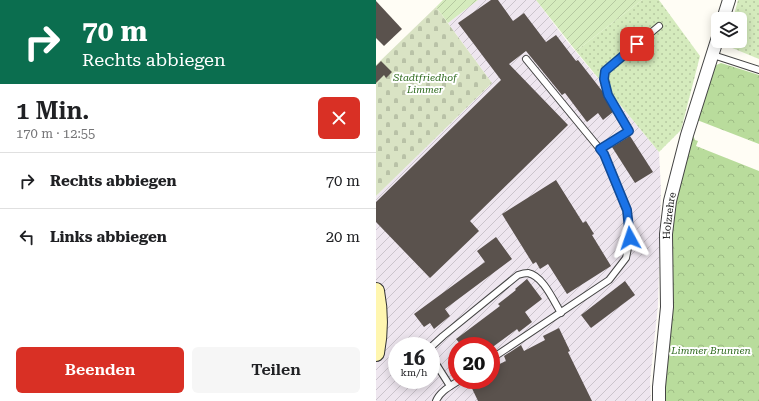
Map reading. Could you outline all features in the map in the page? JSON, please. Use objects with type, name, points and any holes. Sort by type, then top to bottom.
[{"type":"main road","points":[[376,291],[379,306],[379,325],[376,353]]},
{"type":"street","points":[[725,12],[729,0]]},
{"type":"street","name":"Holzrehre","points":[[660,401],[659,387],[667,307],[666,234],[670,201],[687,135],[715,48]]},
{"type":"lane","points":[[600,149],[629,131],[608,95],[604,79],[605,71],[659,26]]},
{"type":"lane","points":[[713,54],[759,70]]},
{"type":"lane","points":[[500,353],[609,280],[626,258],[630,238],[627,210],[604,154],[526,59]]},
{"type":"lane","points":[[440,339],[518,275],[524,273],[529,273],[542,282],[561,313]]},
{"type":"lane","points":[[440,370],[448,383]]},
{"type":"lane","points":[[436,401],[438,396],[448,388]]},
{"type":"shaded area","points":[[478,0],[536,0],[566,40],[659,152],[661,190],[658,305],[650,381],[651,401],[376,401],[376,196],[492,83],[448,23]]},
{"type":"green space","points":[[443,0],[478,0],[448,23],[436,7]]},
{"type":"green space","points":[[536,0],[642,0],[576,51]]},
{"type":"green space","points":[[642,0],[659,0],[700,56],[681,130],[659,152],[576,51]]},
{"type":"green space","points":[[738,0],[759,0],[759,59],[732,48],[747,48],[747,12],[735,12]]},
{"type":"green space","name":"Stadtfriedhof Limmer","points":[[436,7],[492,83],[376,196],[376,65]]},
{"type":"green space","points":[[721,63],[759,75],[759,144],[697,120],[714,66]]},
{"type":"green space","name":"Limmer Brunnen","points":[[693,135],[695,140],[698,141],[696,146],[759,171],[759,401],[662,401],[670,249],[676,199]]},
{"type":"building","points":[[491,0],[498,0],[513,21],[524,13],[546,42],[556,35],[603,92],[604,97],[613,112],[603,120],[598,113],[587,122],[565,93],[562,95],[526,51],[509,64],[568,125],[470,221],[479,231],[430,278],[376,222],[376,202],[501,80],[458,23]]},
{"type":"building","points":[[376,1],[402,29],[384,46],[376,38]]},
{"type":"building","points":[[381,61],[392,72],[386,78],[384,75],[376,83],[376,66]]},
{"type":"building","points":[[630,136],[653,172],[635,183],[612,147]]},
{"type":"building","points":[[556,180],[583,223],[586,221],[594,234],[592,235],[611,266],[567,294],[548,264],[540,269],[536,262],[533,264],[502,214]]},
{"type":"building","points":[[496,237],[512,259],[445,309],[450,316],[434,329],[430,323],[424,327],[414,314],[485,262],[477,251]]},
{"type":"building","points":[[527,279],[542,299],[525,312],[532,322],[519,332],[517,329],[500,342],[500,337],[459,337],[500,306],[498,304],[516,290],[515,289]]},
{"type":"building","points":[[625,281],[635,295],[591,328],[581,315]]},
{"type":"building","points":[[559,328],[570,351],[568,352],[592,401],[478,401],[472,389],[500,389],[500,364],[506,361],[504,356],[521,345],[524,351],[545,340],[543,336]]},
{"type":"route","points":[[630,238],[627,210],[604,154],[600,149],[629,131],[608,95],[604,79],[605,71],[637,44]]}]
